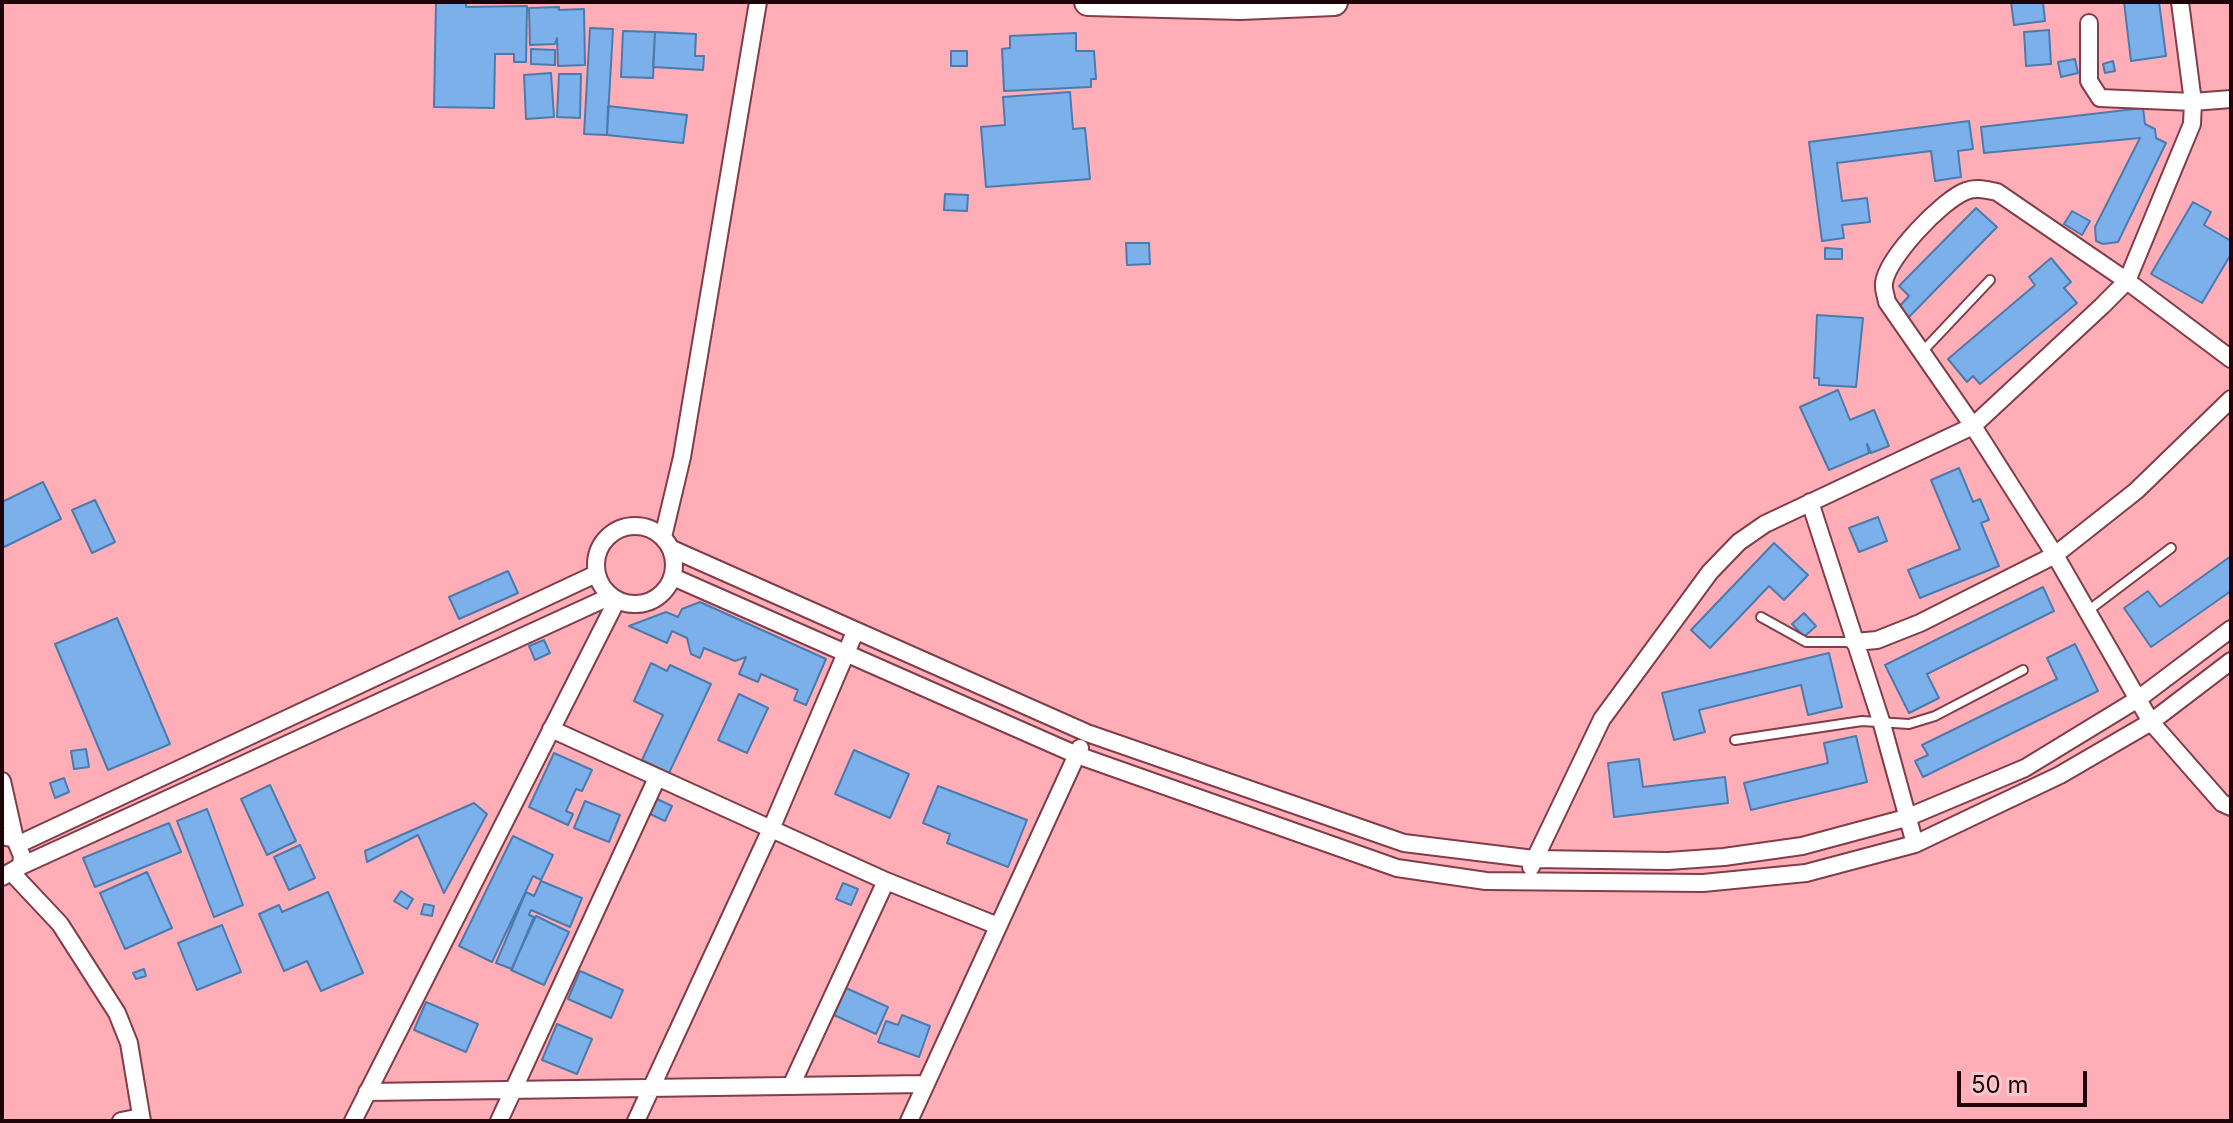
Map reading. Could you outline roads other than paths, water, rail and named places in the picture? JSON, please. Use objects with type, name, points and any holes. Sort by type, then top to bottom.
[{"type":"main road","points":[[1088,2],[1240,6],[1334,2]]},
{"type":"street","points":[[758,2],[667,543],[673,577],[668,587],[650,601],[628,604],[614,598],[596,574],[595,562],[603,541],[621,527],[643,526],[667,543],[855,632],[1087,733],[1404,843],[1451,852],[1534,859],[1668,861],[1724,857],[1802,846],[1906,818],[2025,768],[2138,699],[2231,629]]},
{"type":"street","points":[[1527,883],[1534,859],[1602,719],[1710,572],[1756,530],[1973,426],[2127,281],[2192,124],[2193,102],[2180,2]]},
{"type":"street","points":[[2089,23],[2089,81],[2094,94],[2107,100],[2193,102],[2231,99]]},
{"type":"street","points":[[2231,359],[2127,281],[1997,192],[1977,188],[1963,192],[1929,219],[1892,263],[1883,284],[1887,302],[1973,426],[2055,555],[2151,722],[2222,803],[2231,807]]},
{"type":"street","points":[[1854,642],[1877,640],[1920,623],[2055,555],[2136,491],[2231,399]]},
{"type":"street","points":[[1810,502],[1882,724],[1915,844]]},
{"type":"street","points":[[12,840],[596,574]]},
{"type":"street","points":[[673,577],[845,656],[1077,755],[1397,868],[1439,876],[1527,883],[1703,883],[1806,873],[1915,844],[2060,775],[2151,722],[2231,661]]},
{"type":"street","points":[[353,1121],[614,598]]},
{"type":"street","points":[[12,873],[614,598]]},
{"type":"street","points":[[636,1121],[771,829],[855,632]]},
{"type":"street","points":[[551,729],[886,881],[998,926]]},
{"type":"street","points":[[909,1121],[1087,733]]},
{"type":"street","points":[[499,1121],[657,778]]},
{"type":"street","points":[[2,781],[12,840],[12,873],[60,924],[117,1013],[129,1043],[142,1119],[121,1121]]},
{"type":"street","points":[[791,1086],[886,881]]},
{"type":"street","points":[[367,1092],[925,1084]]},
{"type":"lane","points":[[1922,352],[1990,280]]},
{"type":"lane","points":[[2089,610],[2171,548]]},
{"type":"lane","points":[[1761,617],[1806,642],[1854,642]]},
{"type":"lane","points":[[1735,740],[1862,721],[1909,724],[1935,716],[2023,670]]}]
